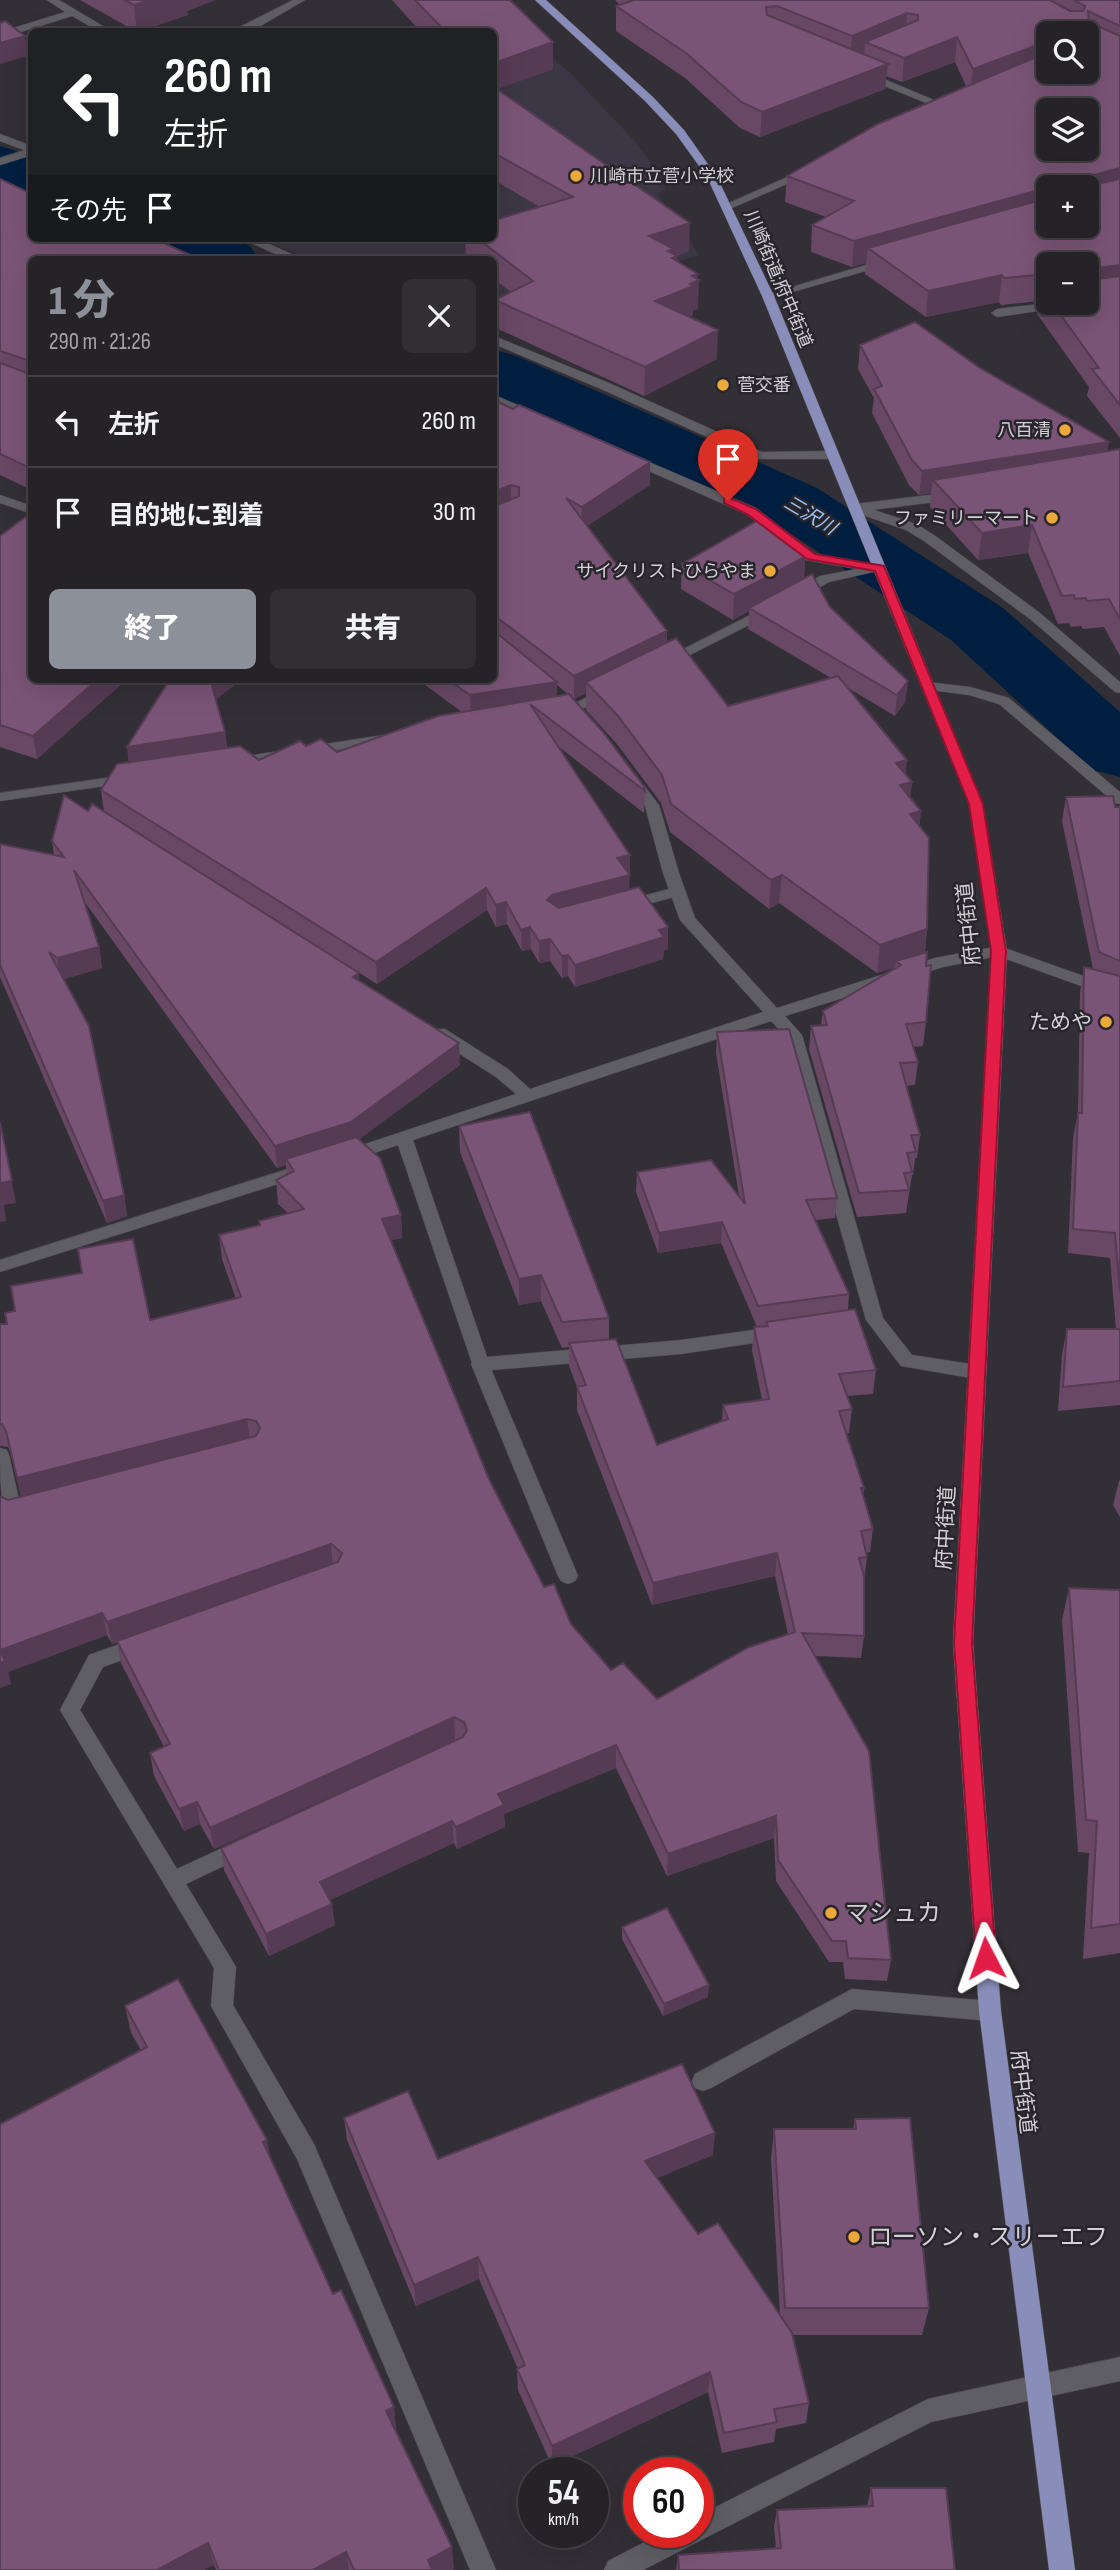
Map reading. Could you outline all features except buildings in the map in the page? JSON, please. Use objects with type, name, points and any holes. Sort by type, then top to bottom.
[{"type":"main road","name":"川崎街道;府中街道","points":[[540,0],[649,99],[681,132],[712,177],[728,206],[768,296],[856,509]]},
{"type":"main road","name":"府中街道","points":[[856,509],[976,804],[999,951],[963,1643],[990,2011],[1062,2570]]},
{"type":"street","points":[[52,0],[101,28]]},
{"type":"street","points":[[247,28],[300,0]]},
{"type":"street","points":[[0,40],[14,31],[74,12]]},
{"type":"street","points":[[859,72],[950,109]]},
{"type":"street","points":[[937,115],[962,104]]},
{"type":"street","points":[[0,137],[28,148]]},
{"type":"street","points":[[0,162],[28,152]]},
{"type":"street","points":[[728,206],[825,164]]},
{"type":"street","points":[[256,242],[290,256]]},
{"type":"street","points":[[768,296],[894,260]]},
{"type":"street","points":[[998,313],[1036,308]]},
{"type":"street","points":[[497,341],[605,386],[760,456],[833,455]]},
{"type":"street","points":[[497,400],[543,420]]},
{"type":"street","points":[[616,452],[751,511],[811,557],[880,569]]},
{"type":"street","points":[[856,509],[974,493]]},
{"type":"street","points":[[0,499],[28,509]]},
{"type":"street","points":[[856,509],[908,526],[929,538],[1035,616],[1120,689]]},
{"type":"street","points":[[660,665],[823,580],[880,569]]},
{"type":"street","points":[[570,709],[623,683]]},
{"type":"street","points":[[928,686],[970,691],[1004,701],[1120,800]]},
{"type":"street","points":[[217,765],[394,738]]},
{"type":"street","points":[[618,761],[652,805],[677,892],[688,920],[794,1035],[818,1127],[859,1257],[868,1321],[907,1362],[977,1372]]},
{"type":"street","points":[[0,798],[149,776]]},
{"type":"street","points":[[54,790],[78,805]]},
{"type":"street","points":[[611,909],[677,892]]},
{"type":"street","points":[[0,1266],[325,1163],[931,964],[999,951],[1120,995]]},
{"type":"street","points":[[419,1021],[502,1073],[527,1096]]},
{"type":"street","points":[[404,1137],[480,1364],[568,1576]]},
{"type":"street","points":[[480,1364],[681,1348],[792,1332]]},
{"type":"street","points":[[0,1455],[13,1513],[40,1506]]},
{"type":"street","points":[[161,1638],[96,1661],[70,1710],[225,1967],[222,2006],[306,2152],[483,2570]]},
{"type":"street","points":[[172,1881],[258,1841]]},
{"type":"street","points":[[703,2081],[852,1998],[990,2011]]},
{"type":"street","points":[[714,2521],[928,2411],[1120,2369]]},
{"type":"street","points":[[617,2570],[660,2548]]},
{"type":"shaded area","name":"川崎市立菅小学校","points":[[514,22],[573,76],[631,137],[650,161],[666,190],[657,193],[670,215],[677,214],[698,255],[497,323],[497,256],[302,256],[268,242],[497,242],[497,30]]},
{"type":"waterway","name":"三沢川","points":[[0,164],[28,175]]},
{"type":"waterway","name":"三沢川","points":[[187,242],[221,256]]},
{"type":"waterway","name":"三沢川","points":[[497,371],[792,503],[977,624],[1120,753]]},
{"type":"place","name":"川崎市立菅小学校","points":[[576,176]]},
{"type":"place","name":"菅交番","points":[[723,385]]},
{"type":"place","name":"八百清","points":[[1065,430]]},
{"type":"place","name":"ファミリーマート","points":[[1052,518]]},
{"type":"place","name":"サイクリストひらやま","points":[[770,571]]},
{"type":"place","name":"ためや","points":[[1106,1022]]},
{"type":"place","name":"マシュカ","points":[[831,1913]]},
{"type":"place","name":"ローソン・スリーエフ","points":[[854,2237]]},
{"type":"route","points":[[728,501],[751,511],[811,557],[880,569],[976,804],[999,951],[963,1643],[986,1958]]}]
